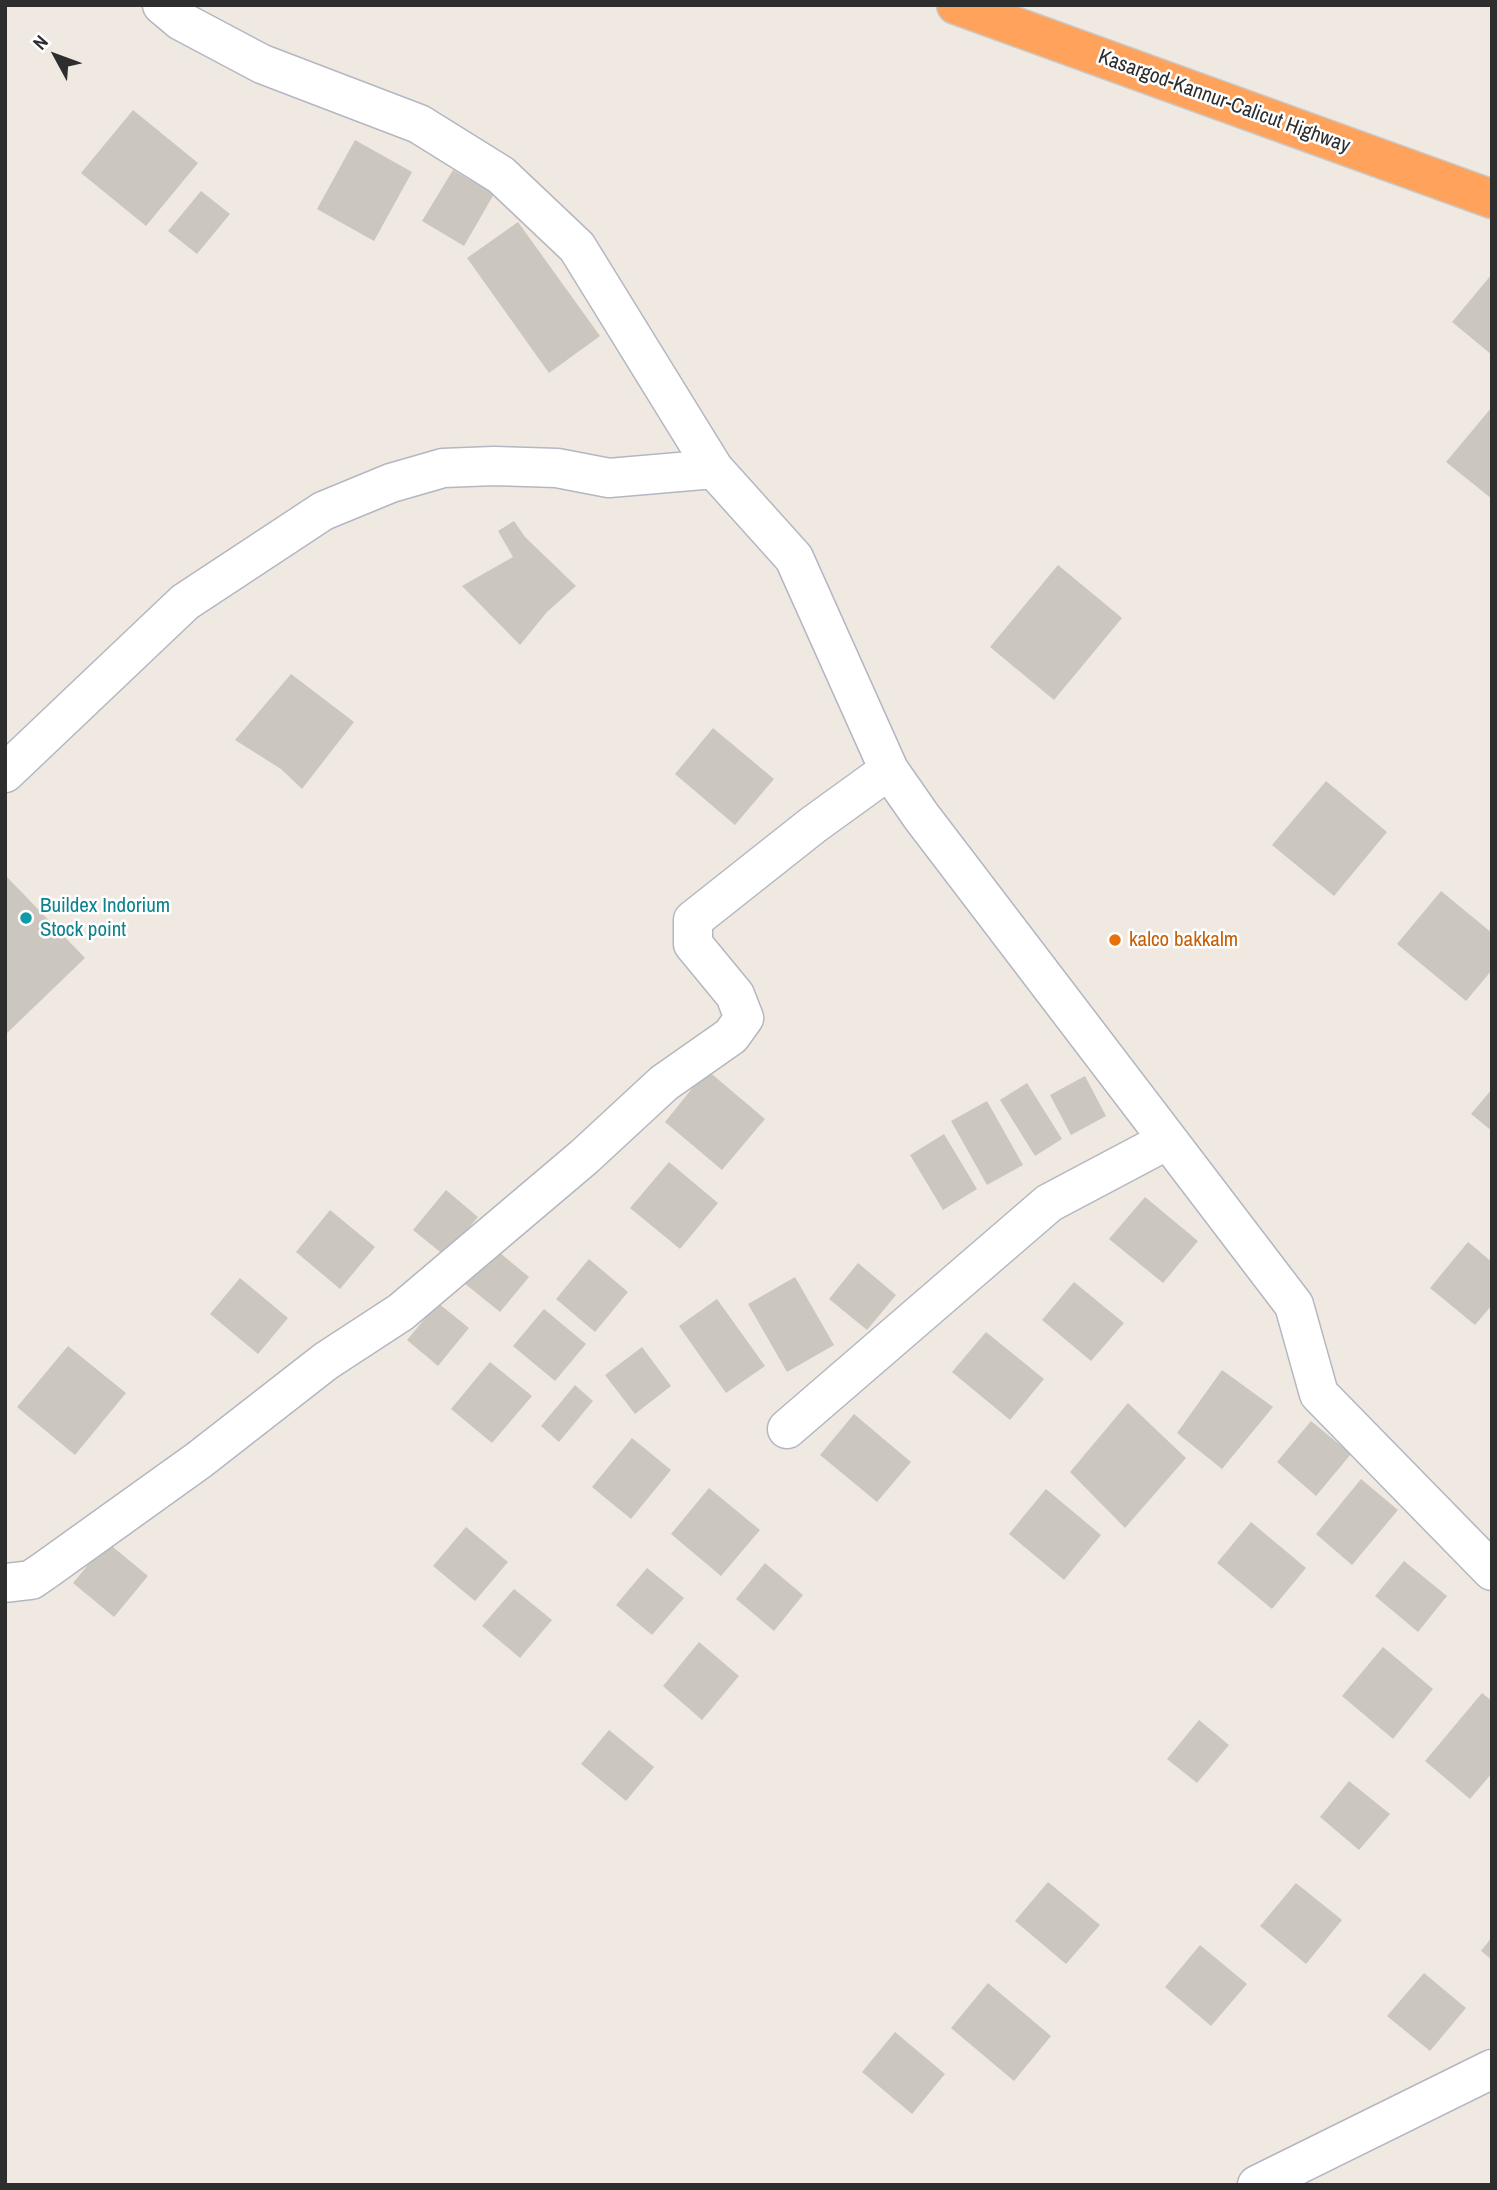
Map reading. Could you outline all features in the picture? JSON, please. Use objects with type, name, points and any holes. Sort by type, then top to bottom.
[{"type":"highway","name":"Kasargod-Kannur-Calicut Highway","points":[[956,5],[1492,199]]},
{"type":"street","points":[[162,5],[181,21],[262,64],[419,124],[501,175],[577,247],[714,469],[794,558],[890,770],[921,816],[1294,1305],[1319,1394],[1492,1571]]},
{"type":"street","points":[[5,773],[185,602],[323,511],[390,483],[443,468],[557,468],[609,478],[714,469]]},
{"type":"street","points":[[5,1583],[31,1580],[199,1460],[326,1361],[401,1311],[584,1157],[664,1083],[731,1036],[744,1018],[735,995],[693,944],[693,920],[813,825],[890,770]]},
{"type":"street","points":[[787,1429],[1049,1203],[1168,1140]]},
{"type":"street","points":[[1257,2185],[1492,2068]]},
{"type":"building","points":[[133,110],[198,163],[146,226],[81,173]]},
{"type":"building","points":[[355,140],[412,172],[374,241],[317,209]]},
{"type":"building","points":[[453,170],[494,194],[464,246],[422,221]]},
{"type":"building","points":[[201,191],[230,214],[197,254],[168,231]]},
{"type":"building","points":[[518,222],[600,336],[549,373],[467,258]]},
{"type":"building","points":[[1492,274],[1492,355],[1452,322]]},
{"type":"building","points":[[1492,407],[1492,499],[1446,462]]},
{"type":"building","points":[[514,521],[525,537],[576,586],[547,612],[520,645],[462,586],[513,557],[498,531]]},
{"type":"building","points":[[1058,565],[1122,618],[1054,700],[990,647]]},
{"type":"building","points":[[291,674],[354,722],[302,789],[281,769],[235,740]]},
{"type":"building","points":[[713,728],[774,779],[735,825],[675,774]]},
{"type":"building","points":[[1326,781],[1387,832],[1334,896],[1272,845]]},
{"type":"building","name":"Buildex Indorium Stock point","points":[[7,877],[85,958],[5,1035],[5,879]]},
{"type":"building","points":[[1441,891],[1492,933],[1492,970],[1466,1001],[1397,944]]},
{"type":"building","points":[[707,1070],[765,1119],[722,1170],[665,1122]]},
{"type":"building","points":[[1085,1076],[1106,1116],[1071,1135],[1050,1095]]},
{"type":"building","points":[[1027,1083],[1062,1139],[1035,1156],[1000,1100]]},
{"type":"building","points":[[1492,1089],[1492,1131],[1471,1114]]},
{"type":"building","points":[[987,1101],[1023,1165],[987,1185],[951,1121]]},
{"type":"building","points":[[944,1134],[977,1189],[943,1210],[910,1155]]},
{"type":"building","points":[[669,1162],[718,1203],[680,1249],[630,1208]]},
{"type":"building","points":[[446,1190],[478,1217],[445,1256],[413,1230]]},
{"type":"building","points":[[1145,1197],[1198,1241],[1163,1283],[1109,1239]]},
{"type":"building","points":[[330,1210],[375,1247],[340,1289],[296,1252]]},
{"type":"building","points":[[1468,1242],[1492,1262],[1492,1305],[1475,1325],[1430,1288]]},
{"type":"building","points":[[494,1248],[529,1277],[500,1312],[464,1283]]},
{"type":"building","points":[[589,1259],[628,1292],[595,1332],[556,1299]]},
{"type":"building","points":[[858,1263],[896,1295],[867,1330],[829,1299]]},
{"type":"building","points":[[795,1277],[834,1345],[787,1372],[748,1304]]},
{"type":"building","points":[[240,1278],[288,1318],[258,1354],[210,1314]]},
{"type":"building","points":[[1074,1282],[1124,1323],[1091,1361],[1042,1320]]},
{"type":"building","points":[[717,1299],[765,1366],[726,1393],[679,1326]]},
{"type":"building","points":[[438,1303],[469,1328],[438,1366],[407,1340]]},
{"type":"building","points":[[544,1309],[586,1344],[555,1381],[513,1346]]},
{"type":"building","points":[[986,1332],[1044,1379],[1010,1420],[952,1372]]},
{"type":"building","points":[[68,1346],[126,1393],[75,1455],[17,1407]]},
{"type":"building","points":[[642,1347],[671,1386],[635,1414],[605,1375]]},
{"type":"building","points":[[490,1362],[532,1396],[492,1443],[451,1409]]},
{"type":"building","points":[[1222,1370],[1273,1407],[1222,1469],[1177,1433]]},
{"type":"building","points":[[575,1385],[593,1401],[559,1442],[541,1426]]},
{"type":"building","points":[[1128,1403],[1186,1458],[1125,1528],[1070,1472]]},
{"type":"building","points":[[854,1414],[911,1462],[877,1502],[820,1455]]},
{"type":"building","points":[[1311,1421],[1351,1454],[1316,1496],[1277,1462]]},
{"type":"building","points":[[632,1438],[671,1470],[631,1519],[592,1487]]},
{"type":"building","points":[[1361,1479],[1398,1510],[1352,1565],[1316,1534]]},
{"type":"building","points":[[709,1488],[760,1530],[721,1576],[671,1534]]},
{"type":"building","points":[[1046,1489],[1101,1535],[1064,1580],[1009,1534]]},
{"type":"building","points":[[1251,1522],[1306,1568],[1272,1609],[1217,1563]]},
{"type":"building","points":[[466,1527],[508,1562],[475,1601],[433,1566]]},
{"type":"building","points":[[107,1542],[148,1576],[114,1617],[73,1583]]},
{"type":"building","points":[[1404,1561],[1447,1596],[1418,1632],[1375,1596]]},
{"type":"building","points":[[765,1563],[803,1595],[774,1631],[736,1599]]},
{"type":"building","points":[[647,1568],[684,1598],[652,1635],[616,1605]]},
{"type":"building","points":[[514,1589],[552,1620],[520,1658],[482,1626]]},
{"type":"building","points":[[699,1642],[739,1676],[702,1720],[663,1686]]},
{"type":"building","points":[[1383,1647],[1433,1689],[1393,1739],[1342,1696]]},
{"type":"building","points":[[1482,1693],[1492,1701],[1492,1773],[1470,1799],[1425,1761]]},
{"type":"building","points":[[1199,1720],[1229,1745],[1197,1783],[1167,1759]]},
{"type":"building","points":[[609,1730],[654,1767],[626,1801],[581,1764]]},
{"type":"building","points":[[1349,1781],[1390,1814],[1359,1850],[1320,1817]]},
{"type":"building","points":[[1048,1882],[1100,1925],[1066,1964],[1015,1921]]},
{"type":"building","points":[[1296,1883],[1342,1920],[1306,1964],[1260,1926]]},
{"type":"building","points":[[1492,1937],[1492,1960],[1481,1951]]},
{"type":"building","points":[[1200,1945],[1247,1984],[1211,2026],[1165,1987]]},
{"type":"building","points":[[1424,1973],[1466,2008],[1430,2051],[1387,2016]]},
{"type":"building","points":[[988,1983],[1051,2036],[1014,2081],[951,2028]]},
{"type":"building","points":[[895,2032],[945,2074],[912,2114],[862,2072]]},
{"type":"place","name":"Buildex Indorium Stock point","points":[[26,918]]},
{"type":"place","name":"kalco bakkalm","points":[[1115,940]]}]
